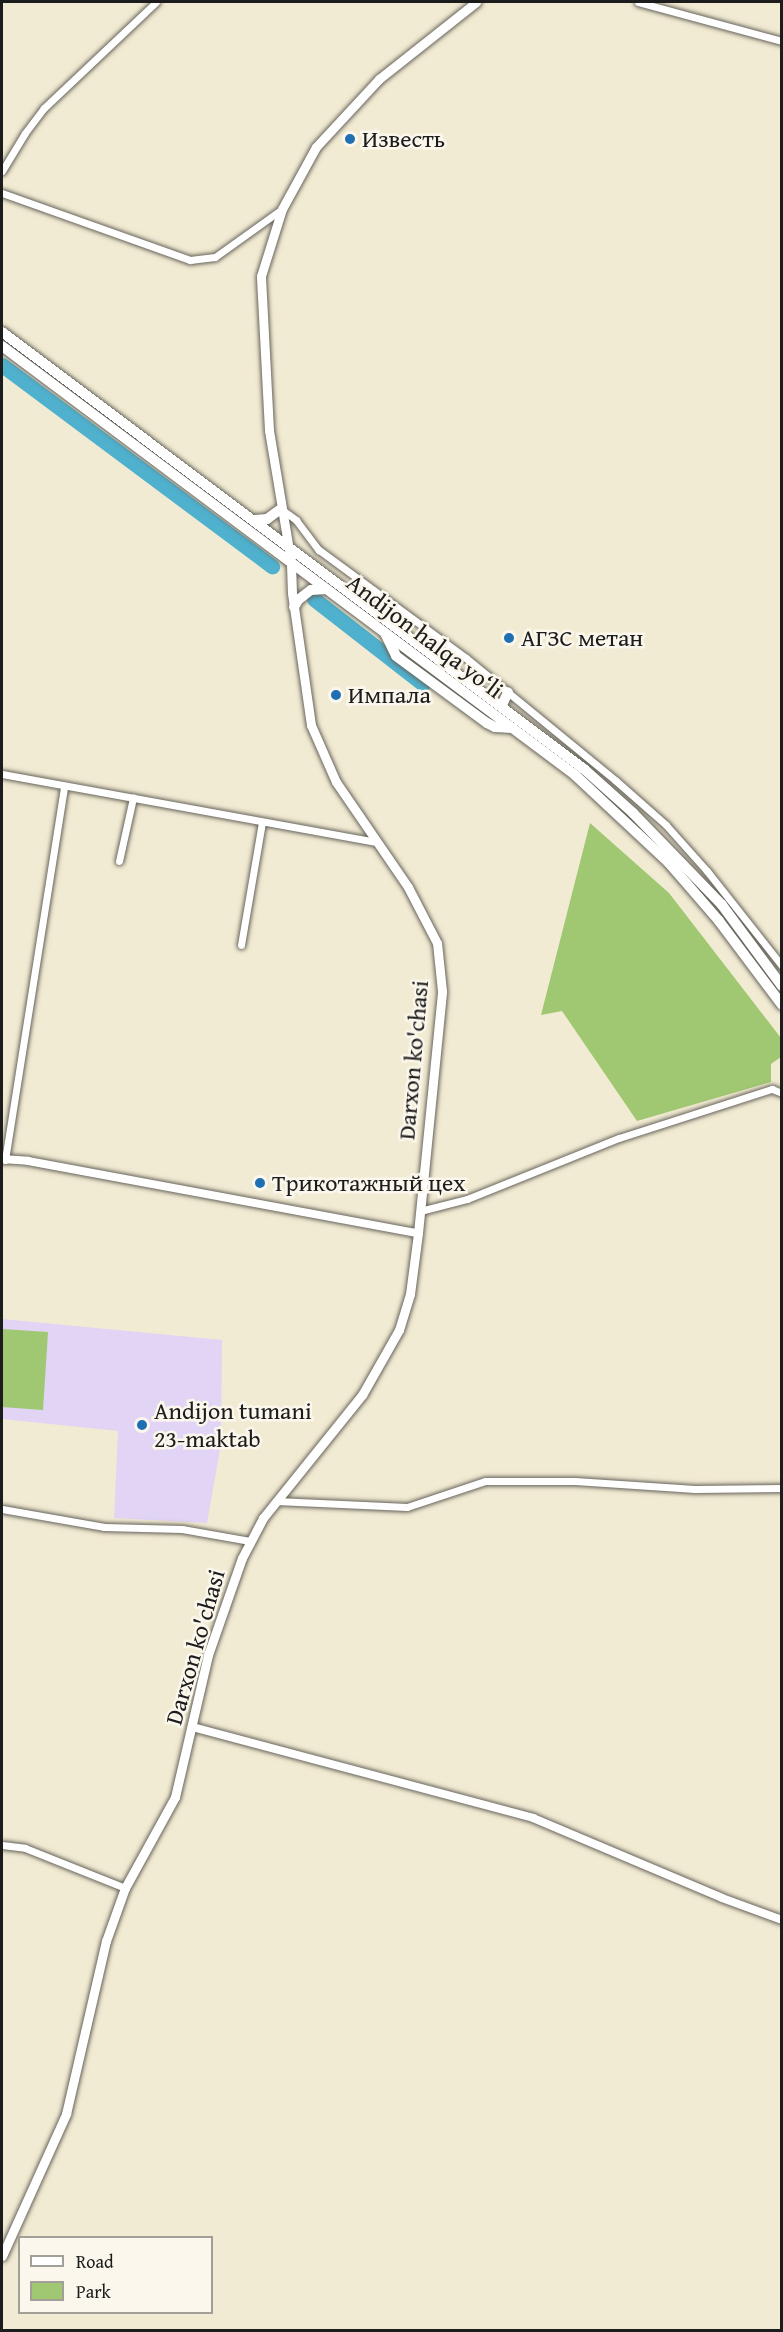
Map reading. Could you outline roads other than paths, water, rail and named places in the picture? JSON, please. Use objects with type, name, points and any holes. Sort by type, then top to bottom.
[{"type":"highway","name":"Andijon halqa yo‘li","points":[[2,332],[288,544],[584,769],[679,859],[722,905],[782,986]]},
{"type":"highway","name":"Andijon halqa yo‘li","points":[[2,346],[575,775],[669,863],[719,921],[782,1005]]},
{"type":"highway","points":[[255,520],[267,519],[282,509]]},
{"type":"highway","points":[[294,608],[298,600],[311,590],[326,589]]},
{"type":"highway","points":[[389,621],[397,609]]},
{"type":"highway","points":[[502,705],[508,692]]},
{"type":"main road","name":"Darxon ko'chasi","points":[[2,2256],[66,2114],[106,1941],[125,1888],[175,1797],[208,1655],[250,1541],[276,1501],[362,1395],[382,1364],[399,1330],[410,1294],[442,991],[437,943],[408,887],[336,782],[310,725],[294,608],[291,562],[269,430],[261,276],[282,209],[316,147],[371,87],[476,2]]},
{"type":"street","points":[[2,171],[25,133],[44,108],[156,2]]},
{"type":"street","points":[[638,2],[782,41]]},
{"type":"street","points":[[2,193],[190,260],[215,257],[282,209]]},
{"type":"street","points":[[282,509],[296,520],[319,550],[508,692],[666,825],[733,903],[782,966]]},
{"type":"street","points":[[2,774],[375,842]]},
{"type":"street","points":[[64,786],[3,1160],[28,1161],[418,1233]]},
{"type":"street","points":[[120,861],[133,798]]},
{"type":"street","points":[[241,945],[262,822]]},
{"type":"street","points":[[420,1211],[467,1199],[630,1134],[772,1089],[782,1093]]},
{"type":"street","points":[[276,1501],[407,1506],[485,1481],[575,1481],[695,1489],[782,1488]]},
{"type":"street","points":[[2,1509],[105,1527],[182,1529],[250,1541]]},
{"type":"street","points":[[192,1727],[533,1818],[722,1898],[782,1920]]},
{"type":"street","points":[[2,1845],[25,1848],[125,1888]]},
{"type":"waterway","points":[[2,365],[272,566]]},
{"type":"waterway","points":[[314,599],[423,684]]},
{"type":"place","name":"Известь","points":[[350,139]]},
{"type":"place","name":"АГЗС метан","points":[[509,638]]},
{"type":"place","name":"Импала","points":[[336,695]]},
{"type":"place","name":"Трикотажный цех","points":[[260,1183]]},
{"type":"place","name":"Andijon tumani 23-maktab","points":[[142,1425]]}]
